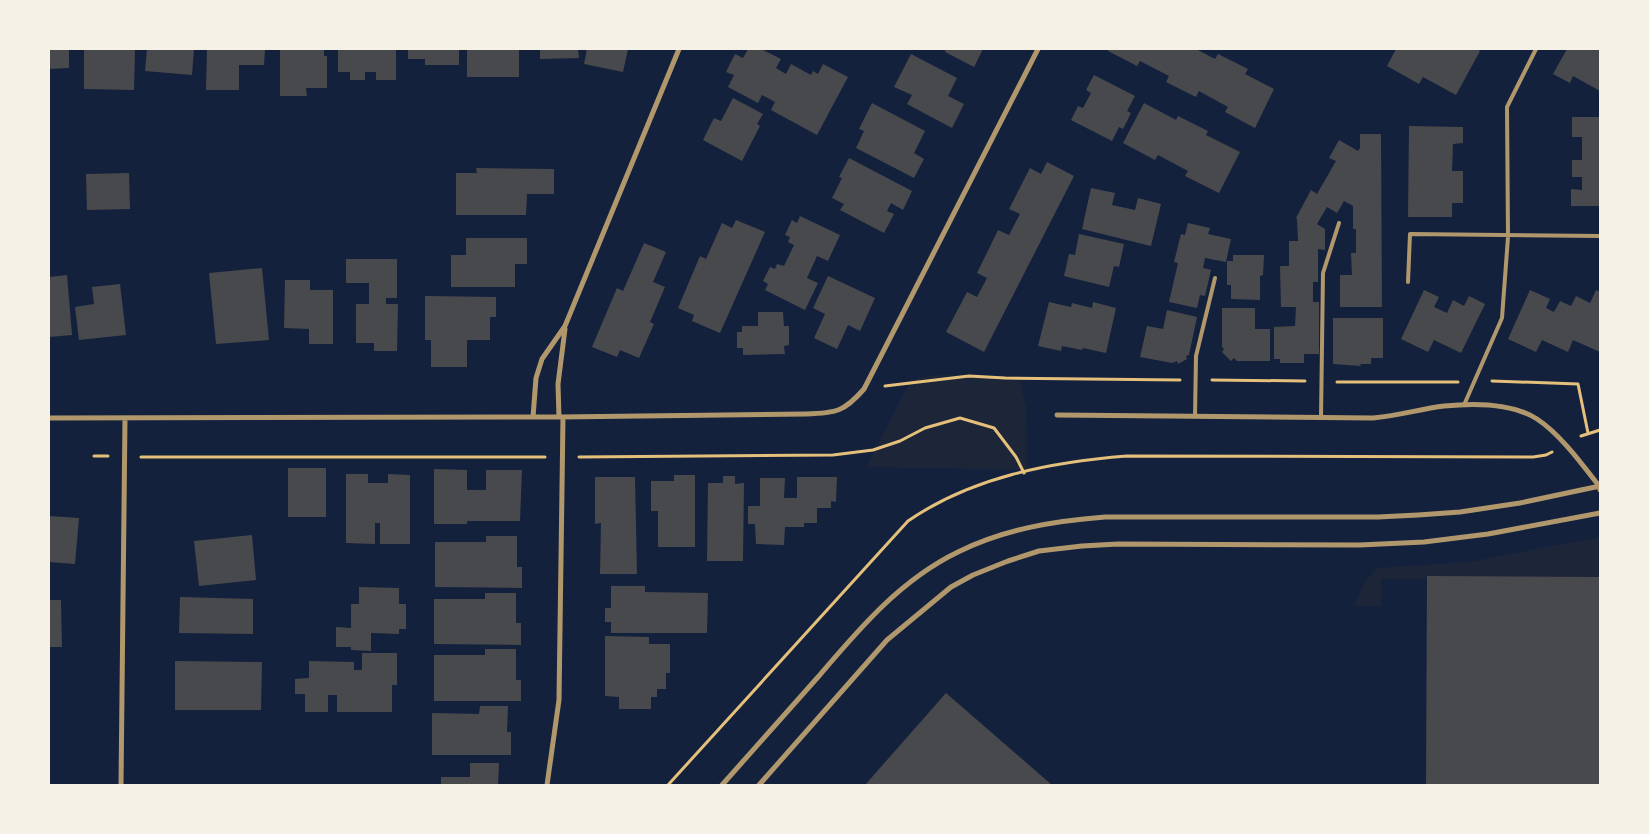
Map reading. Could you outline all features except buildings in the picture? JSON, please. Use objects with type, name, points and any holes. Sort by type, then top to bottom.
[{"type":"street","points":[[533,417],[536,378],[542,359],[565,326],[679,49]]},
{"type":"street","points":[[49,418],[561,417],[806,414],[840,411],[852,403],[864,388],[1038,49]]},
{"type":"street","points":[[547,785],[559,700],[561,417],[558,384],[565,326]]},
{"type":"street","points":[[722,785],[853,636],[885,603],[928,569],[958,552],[991,538],[1024,528],[1063,520],[1105,517],[1378,517],[1460,512],[1520,503],[1600,487],[1579,460],[1550,429],[1523,412],[1505,408],[1445,406],[1390,417],[1057,416]]},
{"type":"street","points":[[121,785],[125,418]]},
{"type":"street","points":[[759,785],[886,640],[951,587],[973,575],[1008,561],[1039,551],[1118,544],[1360,545],[1424,542],[1479,536],[1600,513]]},
{"type":"lane","points":[[1464,406],[1502,318],[1508,237],[1507,107],[1536,49]]},
{"type":"lane","points":[[1321,417],[1323,274],[1340,223]]},
{"type":"lane","points":[[1408,282],[1410,234],[1508,237],[1600,236]]},
{"type":"lane","points":[[1195,416],[1196,356],[1215,278]]},
{"type":"path","points":[[864,388],[969,376],[1321,382],[1522,381],[1578,384],[1588,433]]},
{"type":"shaded area","points":[[934,375],[1018,376],[1026,406],[1027,470],[866,467],[911,380]]},
{"type":"shaded area","points":[[1600,537],[1600,577],[1427,576],[1427,579],[1381,579],[1381,606],[1354,606],[1365,581],[1377,568],[1469,562]]}]
